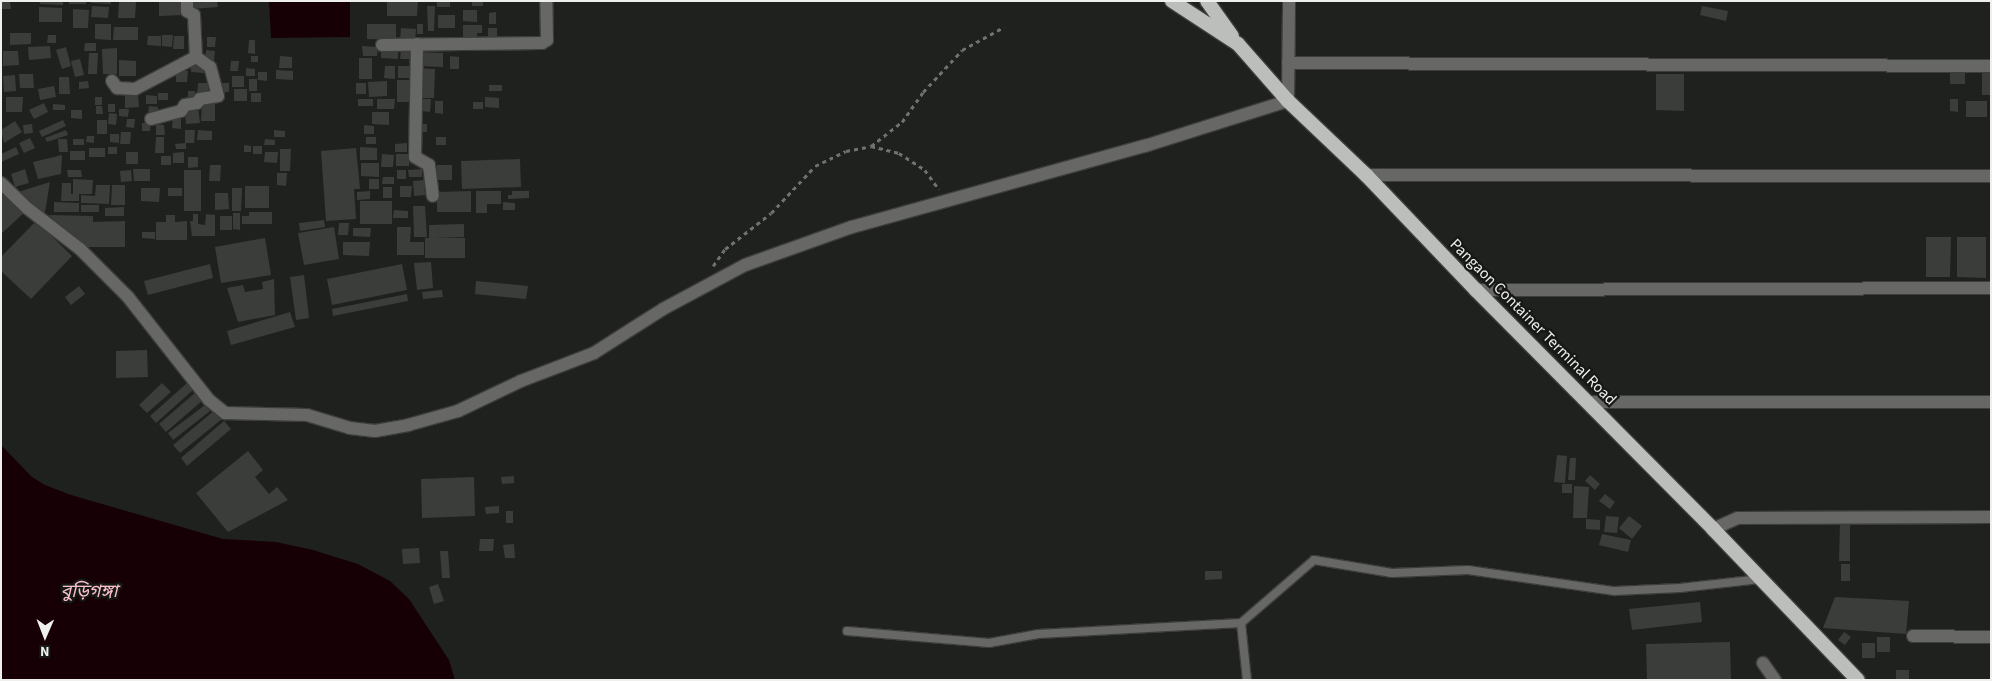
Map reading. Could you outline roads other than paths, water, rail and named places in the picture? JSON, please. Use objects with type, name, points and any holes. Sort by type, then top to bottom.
[{"type":"highway","name":"Pangaon Container Terminal Road","points":[[1172,1],[1238,44],[1288,101],[1366,175],[1476,290],[1713,529],[1858,680]]},
{"type":"highway","points":[[1207,1],[1238,44]]},
{"type":"street","points":[[187,1],[187,11],[194,16],[196,57]]},
{"type":"street","points":[[382,44],[542,43],[547,40],[546,1]]},
{"type":"street","points":[[1,182],[27,208],[80,249],[128,297],[209,400],[225,413],[308,414],[350,428],[375,431],[408,425],[458,410],[521,381],[594,353],[663,309],[745,265],[852,227],[1145,146],[1288,101],[1288,1]]},
{"type":"street","points":[[417,44],[415,158],[429,165],[433,196]]},
{"type":"street","points":[[112,81],[117,88],[135,89],[196,57]]},
{"type":"street","points":[[151,119],[181,111],[185,105],[197,103],[200,99],[218,96],[210,67],[196,57]]},
{"type":"street","points":[[1288,63],[1991,66]]},
{"type":"street","points":[[1366,175],[1991,176]]},
{"type":"street","points":[[1476,290],[1991,288]]},
{"type":"street","points":[[1588,402],[1991,402]]},
{"type":"street","points":[[1713,529],[1738,518],[1991,517]]},
{"type":"street","points":[[1913,636],[1991,637]]},
{"type":"street","points":[[1763,663],[1775,680]]},
{"type":"lane","points":[[848,631],[988,643],[1038,634],[1241,623],[1314,560],[1392,573],[1468,570],[1614,591],[1680,588],[1760,578]]},
{"type":"lane","points":[[1241,623],[1247,680]]},
{"type":"water","points":[[269,1],[350,1],[350,37],[271,38]]},
{"type":"water","name":"বুড়িগঙ্গা","points":[[1,445],[32,477],[45,485],[71,495],[223,539],[276,542],[313,550],[358,564],[390,581],[409,599],[449,660],[455,680],[1,680]]}]
